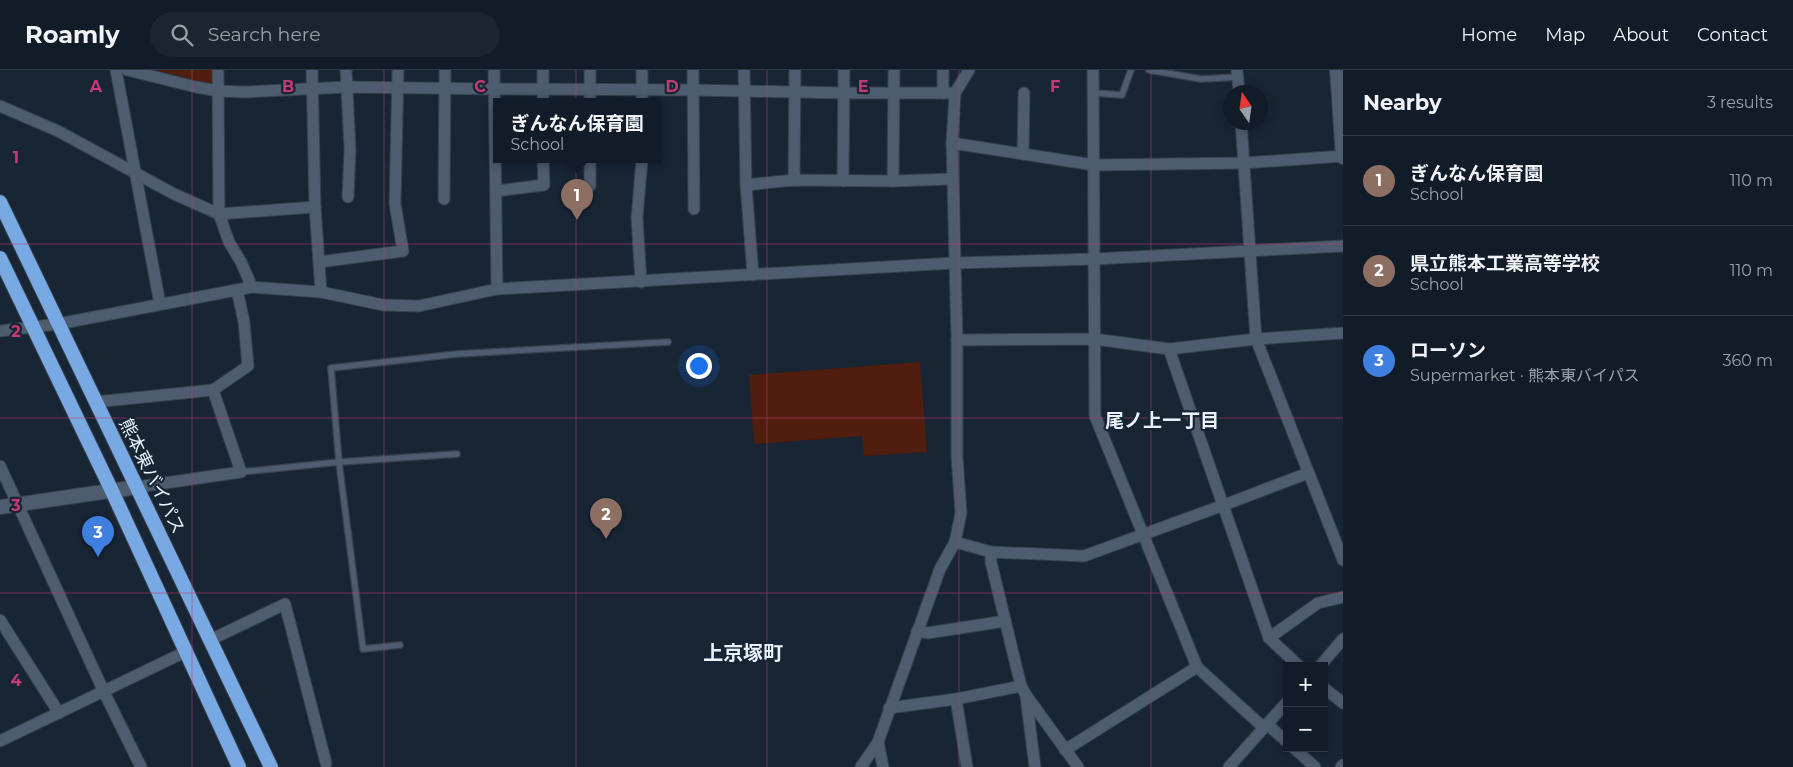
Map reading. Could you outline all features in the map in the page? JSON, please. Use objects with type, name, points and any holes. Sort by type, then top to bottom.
[{"type":"highway","name":"熊本東バイパス","points":[[0,202],[271,767]]},
{"type":"highway","points":[[0,258],[187,650],[239,767]]},
{"type":"street","points":[[116,70],[160,304]]},
{"type":"street","points":[[127,70],[218,91],[246,92],[346,87],[445,88],[494,89],[543,95],[590,96],[642,95],[694,90],[894,94],[949,93],[969,70]]},
{"type":"street","points":[[218,70],[218,214],[228,242],[241,262],[252,287]]},
{"type":"street","points":[[312,70],[315,207],[320,292]]},
{"type":"street","points":[[346,70],[350,149],[348,197]]},
{"type":"street","points":[[319,262],[403,251],[395,204],[398,70]]},
{"type":"street","points":[[444,199],[445,70]]},
{"type":"street","points":[[494,70],[494,98]]},
{"type":"street","points":[[543,70],[543,95]]},
{"type":"street","points":[[590,70],[590,96]]},
{"type":"street","points":[[642,70],[642,95]]},
{"type":"street","points":[[694,70],[694,209]]},
{"type":"street","points":[[744,70],[746,185],[753,275]]},
{"type":"street","points":[[794,180],[795,70]]},
{"type":"street","points":[[843,181],[844,70]]},
{"type":"street","points":[[893,182],[894,70]]},
{"type":"street","points":[[861,767],[878,742],[940,569],[955,542],[961,513],[957,456],[957,340],[952,143],[949,93],[943,70]]},
{"type":"street","points":[[1093,70],[1095,416],[1197,667],[1265,726],[1283,739]]},
{"type":"street","points":[[952,143],[1094,165],[1244,163],[1343,156],[1337,70]]},
{"type":"street","points":[[1023,154],[1024,93]]},
{"type":"street","points":[[0,106],[58,131],[174,194],[218,214],[315,207]]},
{"type":"street","points":[[1242,130],[1256,339],[1343,560]]},
{"type":"street","points":[[495,163],[497,289]]},
{"type":"street","points":[[496,190],[544,185],[544,163]]},
{"type":"street","points":[[590,163],[590,186]]},
{"type":"street","points":[[641,282],[637,218],[642,163]]},
{"type":"street","points":[[746,185],[794,180],[893,182],[952,179]]},
{"type":"street","points":[[0,331],[58,324],[252,287],[320,292],[383,305],[419,306],[497,289],[954,263],[1095,259],[1343,246]]},
{"type":"street","points":[[95,402],[213,390],[248,366],[244,322],[237,290]]},
{"type":"street","points":[[957,340],[1094,339],[1169,349],[1256,339],[1343,333]]},
{"type":"street","points":[[1169,349],[1269,638],[1295,662]]},
{"type":"street","points":[[0,507],[241,472],[213,390]]},
{"type":"street","points":[[0,466],[138,766]]},
{"type":"street","points":[[955,542],[991,552],[1084,556],[1308,473]]},
{"type":"street","points":[[991,552],[991,562],[1023,691],[1035,767]]},
{"type":"street","points":[[1269,638],[1318,603],[1343,597]]},
{"type":"street","points":[[210,640],[285,604],[324,766]]},
{"type":"street","points":[[0,620],[59,713]]},
{"type":"street","points":[[917,631],[928,633],[1005,621]]},
{"type":"street","points":[[1323,662],[1343,639]]},
{"type":"street","points":[[0,741],[187,650]]},
{"type":"street","points":[[1065,750],[1197,667]]},
{"type":"street","points":[[889,708],[1023,691]]},
{"type":"street","points":[[1023,691],[1078,767]]},
{"type":"street","points":[[1328,691],[1343,703]]},
{"type":"street","points":[[956,699],[967,767]]},
{"type":"street","points":[[1229,767],[1283,706]]},
{"type":"street","points":[[878,742],[884,767]]},
{"type":"street","points":[[1298,752],[1315,767]]},
{"type":"lane","points":[[1094,93],[1122,95],[1131,70]]},
{"type":"lane","points":[[1149,70],[1201,79],[1237,73]]},
{"type":"lane","points":[[400,645],[364,648],[339,462],[331,368],[457,354],[668,342]]},
{"type":"lane","points":[[241,472],[339,462],[457,454]]},
{"type":"shaded area","points":[[156,70],[213,70],[213,82],[209,84]]},
{"type":"shaded area","points":[[920,362],[927,452],[864,456],[862,436],[754,444],[749,375]]},
{"type":"place","name":"ぎんなん保育園","points":[[577,220]]},
{"type":"place","name":"県立熊本工業高等学校","points":[[606,539]]},
{"type":"place","name":"ローソン","points":[[98,557]]},
{"type":"district","name":"尾ノ上一丁目","points":[[1162,420]]},
{"type":"district","name":"上京塚町","points":[[743,653]]}]
